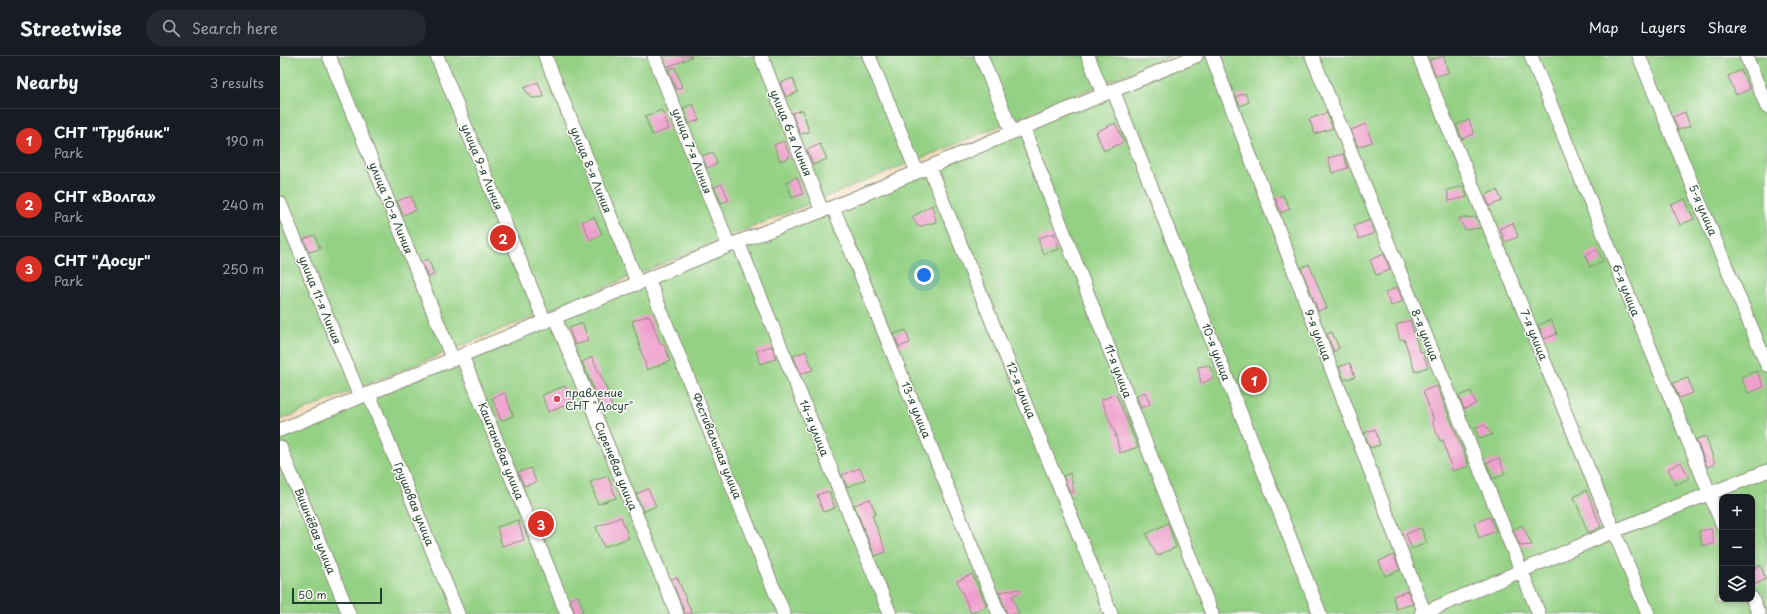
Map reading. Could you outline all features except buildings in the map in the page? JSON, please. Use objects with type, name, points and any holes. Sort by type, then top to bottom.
[{"type":"street","name":"улица 10-я Линия","points":[[329,56],[457,358]]},
{"type":"street","name":"улица 9-я Линия","points":[[437,56],[550,320]]},
{"type":"street","name":"улица 8-я Линия","points":[[545,56],[643,281]]},
{"type":"street","name":"улица 7-я Линия","points":[[654,56],[733,244]]},
{"type":"street","name":"улица 6-я Линия","points":[[761,56],[827,209]]},
{"type":"street","name":"12-я улица","points":[[870,56],[923,169],[1112,614]]},
{"type":"street","name":"11-я улица","points":[[981,56],[1018,130],[1212,614]]},
{"type":"street","name":"10-я улица","points":[[1088,56],[1108,92],[1320,614]]},
{"type":"street","points":[[280,430],[733,244],[827,209],[1194,56]]},
{"type":"street","name":"9-я улица","points":[[1212,56],[1423,614]]},
{"type":"street","name":"8-я улица","points":[[1312,56],[1539,614]]},
{"type":"street","name":"7-я улица","points":[[1419,56],[1648,614]]},
{"type":"street","name":"6-я улица","points":[[1531,56],[1719,516]]},
{"type":"street","name":"5-я улица","points":[[1639,56],[1767,365]]},
{"type":"street","points":[[1746,56],[1767,107]]},
{"type":"street","name":"улица 11-я Линия","points":[[280,203],[364,396]]},
{"type":"street","name":"13-я улица","points":[[827,209],[999,614]]},
{"type":"street","name":"14-я улица","points":[[733,244],[890,614]]},
{"type":"street","name":"Фестивальная улица","points":[[643,281],[784,614]]},
{"type":"street","name":"Сиреневая улица","points":[[550,320],[677,614]]},
{"type":"street","name":"Каштановая улица","points":[[457,358],[567,614]]},
{"type":"street","name":"Грушовая улица","points":[[364,396],[458,614]]},
{"type":"street","name":"Вишнёвая улица","points":[[280,447],[349,614]]},
{"type":"street","points":[[1423,614],[1614,531],[1767,471]]},
{"type":"street","points":[[1754,602],[1758,614]]},
{"type":"green space","points":[[280,56],[1171,56],[280,420]]},
{"type":"green space","points":[[1201,56],[1767,56],[1767,614],[280,614],[280,434],[694,263],[698,272],[695,263]]},
{"type":"place","name":"СНТ «Волга»","points":[[503,238]]},
{"type":"place","name":"СНТ \"Трубник\"","points":[[1254,380]]},
{"type":"place","name":"правление СНТ \"Досуг\"","points":[[557,399]]},
{"type":"place","name":"СНТ \"Досуг\"","points":[[541,524]]}]
